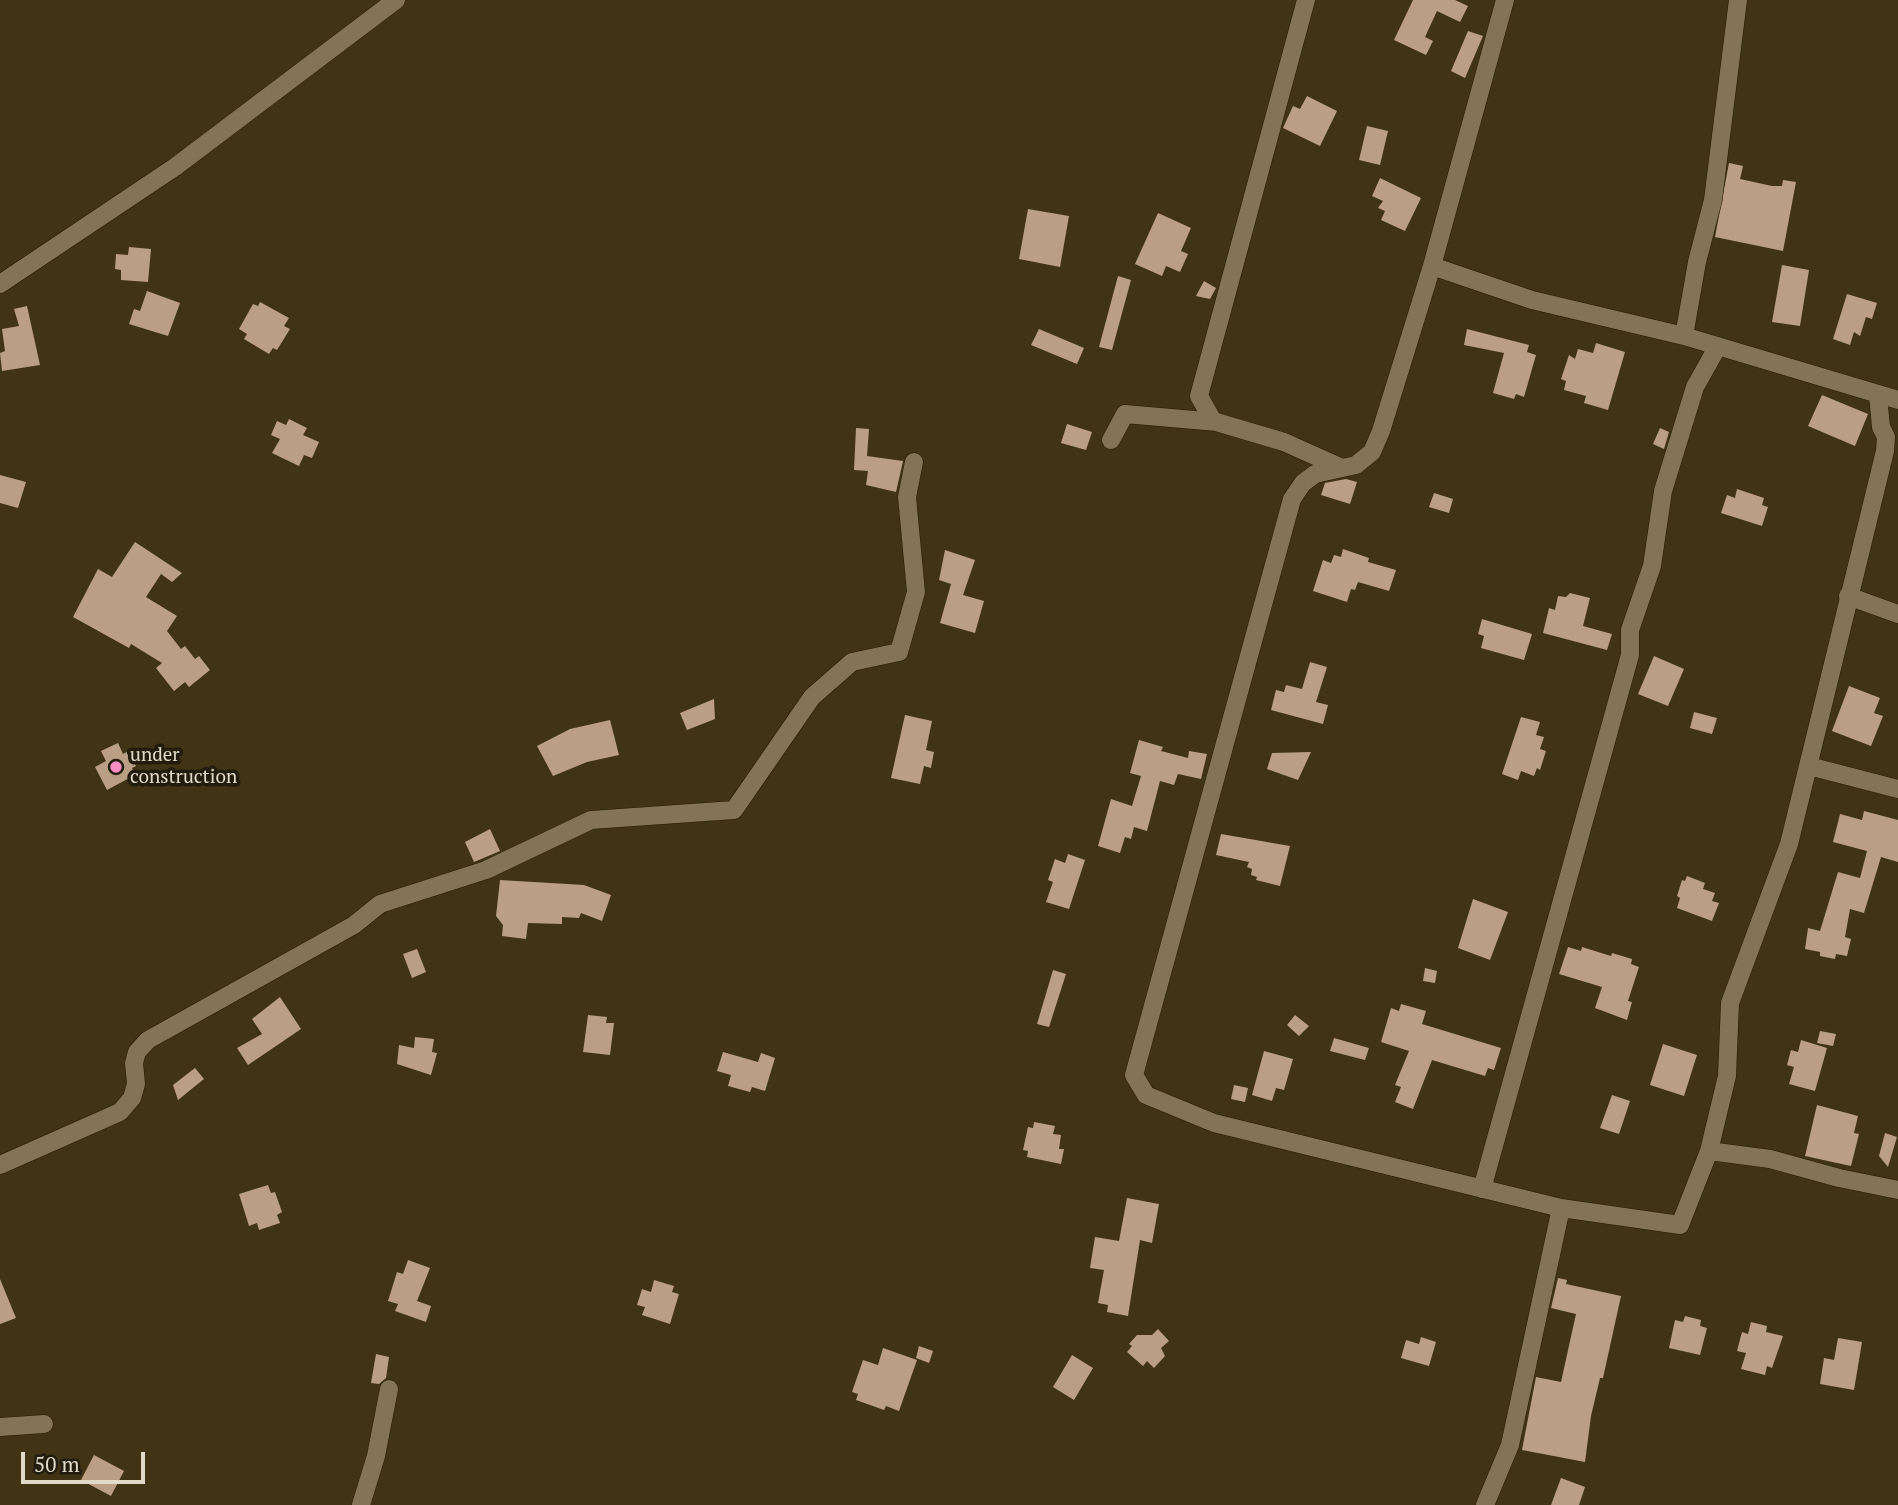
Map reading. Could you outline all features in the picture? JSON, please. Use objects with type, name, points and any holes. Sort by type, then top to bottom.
[{"type":"street","points":[[0,284],[175,167],[396,0]]},
{"type":"street","points":[[1306,0],[1199,396],[1213,421],[1284,442],[1342,468]]},
{"type":"street","points":[[1505,0],[1432,266],[1377,442],[1372,453],[1356,465],[1315,474],[1303,483],[1292,499],[1134,1075],[1146,1095],[1214,1123],[1482,1189],[1561,1208],[1680,1225],[1710,1151],[1727,1076],[1730,1003],[1789,844],[1848,596],[1892,433],[1881,427],[1878,396]]},
{"type":"street","points":[[1684,336],[1697,262],[1713,200],[1738,0]]},
{"type":"street","points":[[1432,266],[1532,300],[1684,336],[1898,400]]},
{"type":"street","points":[[1482,1189],[1630,655],[1630,630],[1652,566],[1663,491],[1695,387],[1718,346]]},
{"type":"street","points":[[1111,440],[1125,414],[1217,422]]},
{"type":"street","points":[[0,1165],[120,1112],[134,1091],[137,1052],[148,1040],[354,925],[380,904],[486,870],[591,820],[734,810],[811,697],[852,662],[899,652],[916,592],[907,497],[914,462]]},
{"type":"street","points":[[1848,596],[1898,614]]},
{"type":"street","points":[[1809,766],[1898,789]]},
{"type":"street","points":[[1710,1151],[1770,1159],[1839,1178],[1897,1186]]},
{"type":"street","points":[[1485,1505],[1510,1445],[1561,1208]]},
{"type":"street","points":[[361,1505],[389,1389]]},
{"type":"street","points":[[0,1427],[44,1424]]},
{"type":"building","points":[[1413,0],[1455,0],[1468,6],[1460,22],[1437,11],[1425,37],[1433,41],[1426,55],[1394,40]]},
{"type":"building","points":[[1468,31],[1483,36],[1465,78],[1451,71]]},
{"type":"building","points":[[1307,96],[1337,111],[1320,146],[1283,128],[1293,106],[1300,109]]},
{"type":"building","points":[[1367,126],[1388,131],[1380,165],[1359,160]]},
{"type":"building","points":[[1729,163],[1743,166],[1740,179],[1772,186],[1782,186],[1783,180],[1796,182],[1783,251],[1715,237]]},
{"type":"building","points":[[1380,178],[1421,198],[1405,231],[1381,220],[1385,211],[1378,208],[1383,201],[1372,196]]},
{"type":"building","points":[[1028,209],[1069,216],[1060,267],[1019,259]]},
{"type":"building","points":[[1158,213],[1191,228],[1181,251],[1188,254],[1180,272],[1166,266],[1162,276],[1135,264]]},
{"type":"building","points":[[129,247],[151,249],[148,282],[121,280],[121,270],[115,269],[116,254],[128,255]]},
{"type":"building","points":[[1782,265],[1809,270],[1800,326],[1772,322]]},
{"type":"building","points":[[1118,276],[1131,280],[1112,350],[1099,347]]},
{"type":"building","points":[[1204,281],[1216,288],[1210,299],[1196,296]]},
{"type":"building","points":[[147,291],[180,303],[168,336],[129,324],[134,309],[140,311]]},
{"type":"building","points":[[1847,294],[1877,303],[1872,319],[1866,317],[1860,336],[1854,332],[1850,345],[1833,339]]},
{"type":"building","points":[[260,302],[289,318],[284,326],[290,329],[277,350],[273,348],[269,354],[244,339],[247,334],[239,329],[253,304],[258,306]]},
{"type":"building","points":[[27,306],[40,365],[2,371],[0,353],[5,351],[2,329],[19,326],[14,309]]},
{"type":"building","points":[[1039,329],[1084,348],[1077,364],[1031,345]]},
{"type":"building","points":[[1467,329],[1529,345],[1527,352],[1536,355],[1524,397],[1516,394],[1514,399],[1493,393],[1504,353],[1464,345]]},
{"type":"building","points":[[1596,343],[1625,352],[1608,410],[1584,403],[1586,396],[1564,390],[1566,381],[1561,379],[1569,355],[1575,359],[1578,349],[1593,353]]},
{"type":"building","points":[[1822,395],[1868,414],[1855,446],[1808,426]]},
{"type":"building","points":[[289,419],[307,428],[303,435],[319,442],[312,458],[304,455],[299,466],[272,453],[280,439],[271,435],[277,421],[286,425]]},
{"type":"building","points":[[1067,424],[1092,432],[1086,450],[1061,443]]},
{"type":"building","points":[[856,428],[869,429],[867,456],[903,461],[896,492],[866,485],[868,471],[854,470]]},
{"type":"building","points":[[1660,428],[1669,432],[1664,449],[1653,444]]},
{"type":"building","points":[[0,475],[26,482],[18,508],[0,503]]},
{"type":"building","points":[[1346,479],[1357,482],[1350,504],[1321,495],[1325,483]]},
{"type":"building","points":[[1737,489],[1764,498],[1762,505],[1768,507],[1762,526],[1721,513],[1727,495],[1735,498]]},
{"type":"building","points":[[1434,493],[1453,499],[1449,513],[1429,507]]},
{"type":"building","points":[[135,542],[182,573],[172,582],[161,574],[146,597],[177,616],[167,631],[181,649],[185,646],[195,659],[199,656],[210,670],[189,687],[185,682],[174,691],[156,668],[162,663],[131,644],[129,648],[73,617],[98,569],[112,577]]},
{"type":"building","points":[[1343,549],[1369,558],[1368,562],[1396,570],[1389,591],[1358,582],[1355,590],[1351,589],[1347,602],[1313,591],[1323,560],[1331,563],[1334,555],[1341,557]]},
{"type":"building","points":[[945,550],[975,560],[963,595],[984,601],[975,633],[940,623],[951,584],[939,580]]},
{"type":"building","points":[[1570,593],[1590,598],[1583,626],[1612,634],[1607,650],[1543,633],[1549,608],[1555,610],[1558,596],[1566,597]]},
{"type":"building","points":[[1482,619],[1532,634],[1524,660],[1481,648],[1484,636],[1478,634]]},
{"type":"building","points":[[1654,656],[1684,669],[1668,706],[1638,694]]},
{"type":"building","points":[[1310,662],[1327,667],[1316,702],[1328,705],[1323,724],[1271,710],[1276,690],[1284,692],[1286,685],[1302,689]]},
{"type":"building","points":[[1849,686],[1880,698],[1874,713],[1883,716],[1871,746],[1832,731]]},
{"type":"building","points":[[714,699],[715,719],[687,730],[680,713]]},
{"type":"building","points":[[1694,712],[1717,718],[1712,734],[1690,728]]},
{"type":"building","points":[[905,715],[932,721],[926,750],[934,752],[931,768],[924,766],[920,784],[891,778]]},
{"type":"building","points":[[1521,717],[1540,722],[1536,735],[1544,737],[1540,749],[1546,751],[1540,770],[1537,768],[1534,776],[1521,771],[1518,780],[1502,774]]},
{"type":"building","points":[[610,720],[619,755],[587,762],[553,776],[537,746],[570,729]]},
{"type":"building","points":[[1139,740],[1163,747],[1161,751],[1188,758],[1189,751],[1207,754],[1201,779],[1178,774],[1174,785],[1160,781],[1147,831],[1134,827],[1131,839],[1125,837],[1120,853],[1098,846],[1111,799],[1132,806],[1141,776],[1130,773]]},
{"type":"building","name":"under construction","points":[[118,743],[123,754],[128,751],[136,766],[132,768],[135,775],[107,790],[95,767],[106,761],[101,751]]},
{"type":"building","points":[[1311,752],[1298,780],[1267,769],[1272,753]]},
{"type":"building","points":[[1864,811],[1898,820],[1898,862],[1881,857],[1864,913],[1850,909],[1845,937],[1851,939],[1847,956],[1836,954],[1835,959],[1820,956],[1820,952],[1805,949],[1808,928],[1820,931],[1838,872],[1860,878],[1867,851],[1833,842],[1840,814],[1862,820]]},
{"type":"building","points":[[490,829],[500,851],[474,862],[465,842]]},
{"type":"building","points":[[1221,834],[1290,846],[1280,886],[1256,880],[1257,877],[1251,875],[1252,869],[1247,867],[1249,862],[1216,855]]},
{"type":"building","points":[[1068,854],[1085,860],[1069,909],[1046,902],[1053,882],[1048,880],[1055,859],[1065,863]]},
{"type":"building","points":[[1687,876],[1705,883],[1703,889],[1715,893],[1712,901],[1719,903],[1712,921],[1677,908],[1680,898],[1677,896],[1682,880],[1685,881]]},
{"type":"building","points":[[500,880],[584,885],[611,895],[602,921],[581,913],[579,918],[562,917],[562,924],[528,923],[526,939],[502,936],[503,925],[496,916]]},
{"type":"building","points":[[1473,899],[1508,912],[1490,960],[1458,948]]},
{"type":"building","points":[[1568,947],[1581,951],[1582,947],[1611,956],[1612,953],[1632,959],[1631,964],[1639,967],[1628,1001],[1632,1002],[1627,1020],[1595,1008],[1602,987],[1559,974]]},
{"type":"building","points":[[417,949],[426,972],[412,978],[403,954]]},
{"type":"building","points":[[1425,968],[1437,971],[1435,983],[1423,981]]},
{"type":"building","points":[[1053,970],[1066,974],[1049,1027],[1037,1024]]},
{"type":"building","points":[[280,997],[301,1029],[248,1065],[237,1048],[262,1034],[252,1019]]},
{"type":"building","points":[[1401,1004],[1426,1011],[1422,1024],[1501,1048],[1494,1070],[1488,1068],[1485,1076],[1432,1060],[1413,1109],[1395,1102],[1401,1087],[1395,1085],[1409,1051],[1381,1042],[1391,1008],[1399,1011]]},
{"type":"building","points":[[588,1015],[607,1017],[606,1023],[614,1023],[610,1055],[583,1052]]},
{"type":"building","points":[[1295,1015],[1309,1026],[1299,1036],[1287,1025]]},
{"type":"building","points":[[1820,1031],[1836,1034],[1833,1046],[1817,1043]]},
{"type":"building","points":[[415,1037],[434,1039],[432,1052],[437,1053],[431,1075],[397,1064],[399,1045],[414,1048]]},
{"type":"building","points":[[1334,1038],[1369,1048],[1365,1060],[1330,1051]]},
{"type":"building","points":[[1801,1040],[1827,1048],[1815,1091],[1789,1084],[1794,1067],[1787,1065],[1791,1050],[1798,1052]]},
{"type":"building","points":[[1663,1044],[1697,1055],[1684,1096],[1650,1085]]},
{"type":"building","points":[[1264,1051],[1293,1059],[1284,1090],[1276,1088],[1272,1101],[1252,1095]]},
{"type":"building","points":[[723,1052],[758,1062],[761,1053],[775,1058],[765,1091],[752,1087],[750,1092],[728,1086],[731,1075],[717,1071]]},
{"type":"building","points":[[195,1068],[204,1079],[178,1100],[173,1085]]},
{"type":"building","points":[[1234,1085],[1248,1088],[1245,1102],[1231,1099]]},
{"type":"building","points":[[1612,1095],[1630,1101],[1619,1134],[1600,1128]]},
{"type":"building","points":[[1817,1105],[1858,1116],[1854,1133],[1859,1134],[1851,1166],[1805,1156]]},
{"type":"building","points":[[1034,1122],[1055,1126],[1053,1134],[1061,1135],[1059,1149],[1064,1149],[1061,1164],[1027,1157],[1028,1151],[1023,1150],[1028,1127],[1033,1128]]},
{"type":"building","points":[[1885,1133],[1897,1137],[1888,1167],[1879,1156]]},
{"type":"building","points":[[268,1185],[271,1193],[275,1192],[282,1212],[277,1215],[280,1223],[259,1230],[257,1223],[249,1226],[239,1194]]},
{"type":"building","points":[[1127,1198],[1159,1204],[1152,1243],[1140,1240],[1128,1316],[1107,1312],[1108,1305],[1098,1303],[1104,1270],[1090,1268],[1095,1237],[1119,1241]]},
{"type":"building","points":[[408,1260],[430,1268],[417,1301],[431,1306],[426,1322],[395,1311],[398,1304],[388,1301],[397,1272],[403,1274]]},
{"type":"building","points":[[1558,1278],[1567,1280],[1566,1284],[1621,1296],[1603,1378],[1600,1378],[1591,1416],[1585,1462],[1522,1450],[1536,1377],[1561,1382],[1576,1314],[1551,1308]]},
{"type":"building","points":[[0,1279],[16,1318],[0,1324]]},
{"type":"building","points":[[654,1280],[674,1286],[672,1292],[679,1294],[670,1324],[642,1315],[645,1307],[637,1305],[642,1289],[651,1292]]},
{"type":"building","points":[[1685,1316],[1701,1320],[1700,1326],[1707,1328],[1700,1355],[1669,1348],[1675,1320],[1683,1322]]},
{"type":"building","points":[[1751,1322],[1767,1326],[1766,1332],[1783,1336],[1772,1368],[1767,1366],[1765,1375],[1741,1369],[1746,1353],[1737,1351],[1742,1332],[1748,1334]]},
{"type":"building","points":[[1158,1329],[1169,1341],[1161,1348],[1165,1356],[1154,1368],[1147,1361],[1143,1366],[1127,1352],[1132,1346],[1129,1344],[1137,1335],[1152,1335]]},
{"type":"building","points":[[1421,1337],[1436,1342],[1429,1366],[1401,1358],[1406,1340],[1419,1344]]},
{"type":"building","points":[[1838,1338],[1862,1342],[1854,1390],[1820,1384],[1824,1358],[1834,1360]]},
{"type":"building","points":[[919,1346],[933,1351],[929,1363],[916,1358]]},
{"type":"building","points":[[883,1348],[917,1360],[899,1411],[886,1406],[884,1410],[856,1400],[858,1394],[852,1392],[863,1360],[878,1365]]},
{"type":"building","points":[[376,1354],[389,1357],[386,1378],[379,1384],[371,1383]]},
{"type":"building","points":[[1072,1355],[1093,1368],[1074,1400],[1053,1387]]},
{"type":"building","points":[[94,1455],[124,1471],[111,1496],[81,1480]]},
{"type":"building","points":[[1561,1478],[1585,1487],[1579,1505],[1551,1505]]},
{"type":"place","name":"under construction","points":[[116,767]]}]
